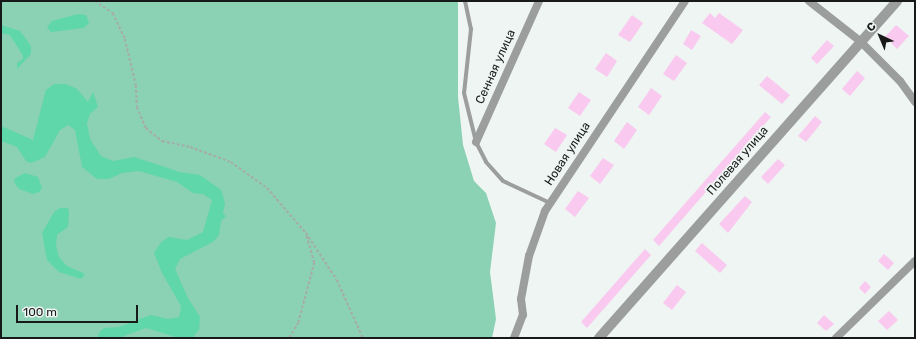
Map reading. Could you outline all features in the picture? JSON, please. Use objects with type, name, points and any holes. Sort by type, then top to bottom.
[{"type":"street","name":"Сенная улица","points":[[476,142],[539,1]]},
{"type":"street","name":"Новая улица","points":[[514,338],[523,315],[521,299],[528,256],[550,204],[685,1]]},
{"type":"street","points":[[809,1],[860,41],[900,81],[915,102]]},
{"type":"street","name":"Полевая улица","points":[[599,338],[614,323],[896,1]]},
{"type":"street","points":[[836,338],[915,261]]},
{"type":"lane","points":[[465,1],[471,29],[464,93],[476,142],[486,162],[503,181],[550,204]]},
{"type":"path","points":[[95,1],[113,13],[125,38],[136,86],[137,107],[146,128],[162,142],[190,147],[231,162],[268,188],[306,233],[337,280],[363,338]]},
{"type":"path","points":[[289,338],[298,323],[314,263],[306,233]]},
{"type":"shaded area","points":[[1,1],[458,1],[458,97],[463,145],[474,181],[486,193],[496,223],[490,272],[496,319],[492,338],[1,338]]},
{"type":"shaded area","points":[[78,14],[86,15],[89,23],[84,28],[51,32],[47,27],[52,21]]},
{"type":"shaded area","points":[[1,25],[20,31],[31,46],[31,54],[17,69],[17,63],[23,59],[23,56],[10,35],[1,33]]},
{"type":"shaded area","points":[[54,84],[66,84],[77,89],[88,102],[93,92],[98,107],[90,114],[87,123],[90,139],[101,156],[113,161],[134,157],[180,172],[200,175],[221,190],[225,203],[223,214],[226,216],[221,221],[219,235],[213,242],[180,259],[175,269],[188,298],[200,317],[199,330],[192,338],[179,338],[146,328],[118,338],[97,338],[101,330],[105,328],[119,327],[151,315],[168,319],[179,317],[181,306],[162,273],[154,253],[161,242],[169,237],[187,240],[203,232],[212,200],[203,194],[193,193],[177,182],[139,171],[122,173],[109,179],[97,179],[82,167],[75,130],[68,125],[60,130],[45,157],[31,163],[26,161],[17,147],[1,141],[1,126],[33,140],[46,90]]},
{"type":"shaded area","points":[[25,173],[38,177],[42,188],[39,192],[33,194],[19,189],[14,182],[15,178]]},
{"type":"shaded area","points":[[60,208],[68,208],[69,212],[68,227],[57,235],[56,246],[59,257],[67,266],[85,275],[81,279],[59,272],[47,260],[42,233],[54,212]]},
{"type":"building","points":[[710,13],[715,18],[719,13],[743,30],[732,44],[702,23]]},
{"type":"building","points":[[632,15],[643,23],[630,42],[618,35]]},
{"type":"building","points":[[896,25],[909,36],[897,49],[885,37]]},
{"type":"building","points":[[691,30],[701,36],[692,50],[683,44]]},
{"type":"building","points":[[827,40],[834,46],[817,64],[811,58]]},
{"type":"building","points":[[606,53],[617,61],[607,77],[595,69]]},
{"type":"building","points":[[676,55],[687,63],[674,81],[663,74]]},
{"type":"building","points":[[857,71],[865,78],[850,96],[842,89]]},
{"type":"building","points":[[767,76],[790,95],[782,104],[759,85]]},
{"type":"building","points":[[651,88],[662,96],[649,115],[638,107]]},
{"type":"building","points":[[579,92],[591,100],[580,116],[568,108]]},
{"type":"building","points":[[765,112],[771,117],[659,246],[653,240]]},
{"type":"building","points":[[815,116],[822,122],[806,142],[798,136]]},
{"type":"building","points":[[627,122],[637,130],[624,149],[614,141]]},
{"type":"building","points":[[555,128],[567,135],[556,152],[544,144]]},
{"type":"building","points":[[603,158],[614,165],[600,184],[590,176]]},
{"type":"building","points":[[778,159],[785,165],[768,184],[761,177]]},
{"type":"building","points":[[578,191],[589,198],[575,217],[565,209]]},
{"type":"building","points":[[745,196],[752,202],[728,233],[719,224]]},
{"type":"building","points":[[702,243],[727,265],[720,273],[695,251]]},
{"type":"building","points":[[645,249],[651,255],[587,328],[581,322]]},
{"type":"building","points":[[884,254],[894,263],[888,270],[878,261]]},
{"type":"building","points":[[865,281],[871,287],[865,294],[859,288]]},
{"type":"building","points":[[677,285],[686,292],[672,310],[663,303]]},
{"type":"building","points":[[889,311],[898,320],[887,330],[878,321]]},
{"type":"building","points":[[824,315],[834,324],[826,331],[817,323]]}]
